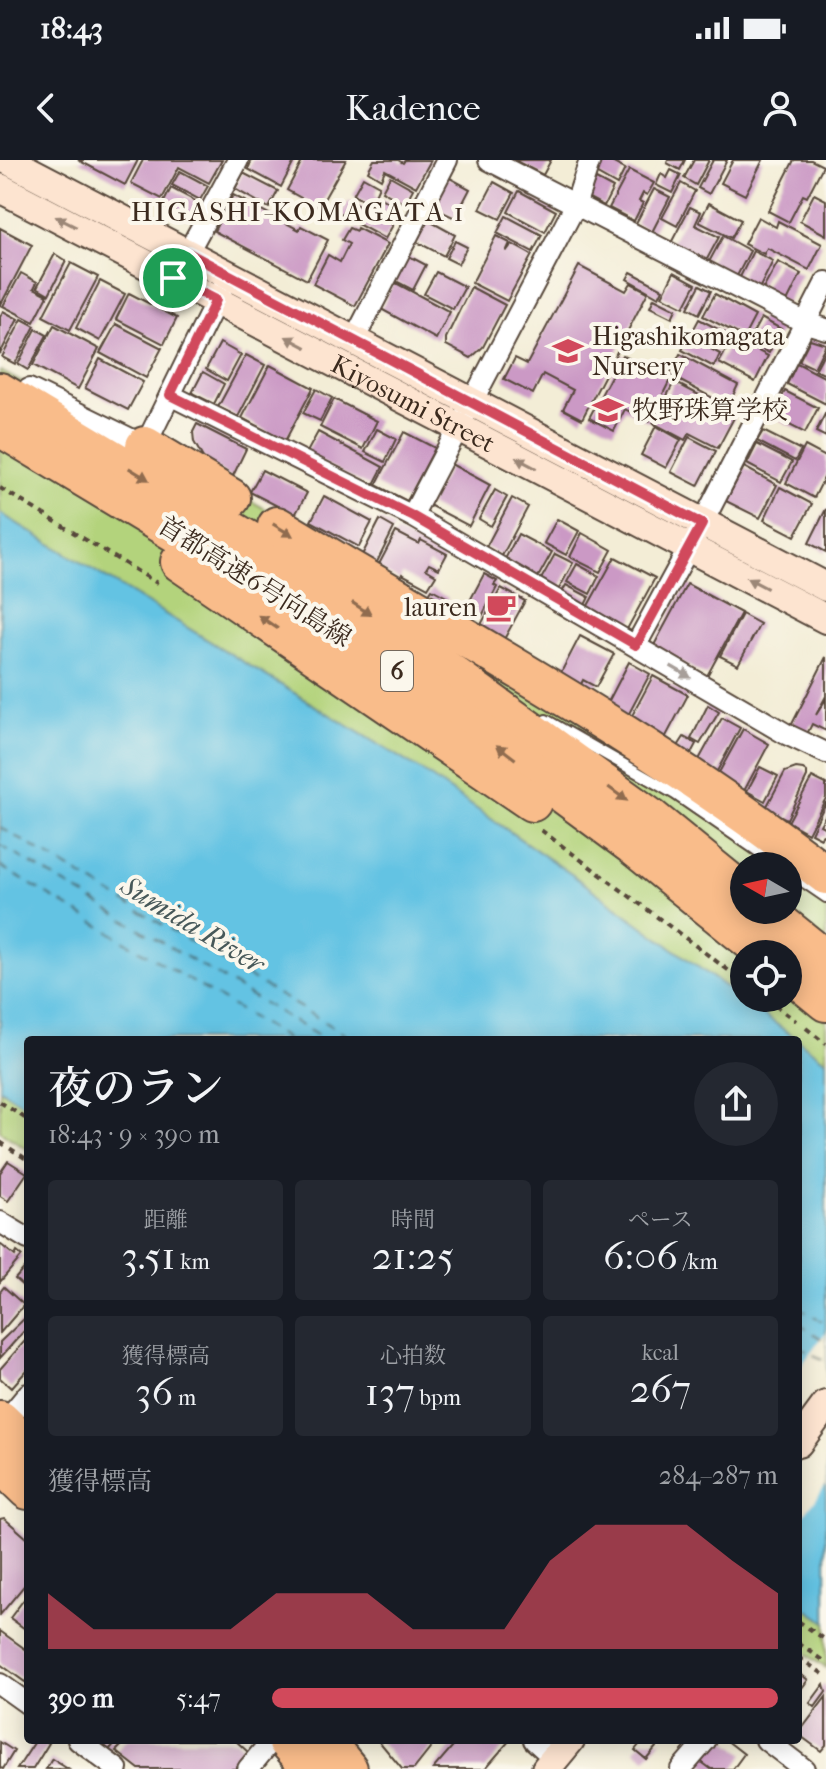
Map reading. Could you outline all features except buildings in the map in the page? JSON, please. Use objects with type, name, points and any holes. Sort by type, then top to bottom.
[{"type":"highway","name":"首都高速6号向島線","points":[[0,392],[344,598],[413,644],[652,819],[730,883]]},
{"type":"highway","name":"首都高速6号向島線","points":[[0,427],[339,631],[396,670],[631,844],[750,940]]},
{"type":"highway","points":[[0,440],[735,940]]},
{"type":"highway","points":[[145,446],[723,797],[826,875]]},
{"type":"highway","points":[[781,924],[826,960]]},
{"type":"highway","points":[[802,983],[826,1001]]},
{"type":"highway","points":[[0,1463],[24,1486]]},
{"type":"highway","points":[[290,1744],[312,1769]]},
{"type":"highway","points":[[327,1744],[348,1769]]},
{"type":"main road","name":"Kiyosumi Street","points":[[26,164],[354,340],[465,415]]},
{"type":"main road","name":"Kiyosumi Street","points":[[0,188],[216,300],[465,415],[696,536],[826,619]]},
{"type":"main road","name":"Kiyosumi Street","points":[[696,536],[826,587]]},
{"type":"main road","points":[[802,1438],[826,1405]]},
{"type":"street","points":[[173,278],[238,160]]},
{"type":"street","points":[[354,340],[447,160]]},
{"type":"street","points":[[489,160],[806,323],[826,329]]},
{"type":"street","points":[[412,516],[575,206],[590,160]]},
{"type":"street","points":[[0,374],[145,446],[229,274]]},
{"type":"street","points":[[636,645],[696,536],[826,282]]},
{"type":"street","points":[[170,395],[412,516],[786,734],[826,753]]},
{"type":"street","points":[[0,1222],[24,1237]]},
{"type":"street","points":[[8,1432],[24,1402]]},
{"type":"street","points":[[0,1684],[24,1701]]},
{"type":"street","points":[[83,1744],[117,1769]]},
{"type":"street","points":[[248,1769],[269,1744]]},
{"type":"street","points":[[681,1769],[703,1744]]},
{"type":"street","points":[[771,1744],[804,1769]]},
{"type":"lane","points":[[413,644],[496,691]]},
{"type":"lane","points":[[537,715],[675,794],[760,852]]},
{"type":"lane","points":[[802,881],[826,897]]},
{"type":"path","points":[[0,1102],[24,1117]]},
{"type":"path","points":[[0,1142],[24,1157]]},
{"type":"path","points":[[802,1624],[826,1640]]},
{"type":"path","points":[[802,1646],[826,1662]]},
{"type":"path","points":[[802,1660],[826,1676]]},
{"type":"green space","points":[[0,371],[239,494],[342,553],[826,862],[826,1061],[802,1043],[802,1036],[792,1036],[759,1012],[802,1012],[802,940],[730,940],[730,991],[571,874],[420,770],[0,513]]},
{"type":"green space","points":[[0,1089],[24,1104],[24,1147],[0,1131]]},
{"type":"green space","points":[[802,1606],[826,1622],[826,1668],[802,1652]]},
{"type":"water","name":"Sumida River","points":[[0,513],[420,770],[571,874],[730,990],[730,1012],[760,1012],[793,1036],[24,1036],[24,1104],[0,1089]]},
{"type":"water","points":[[802,1043],[826,1061],[826,1622],[802,1606]]},
{"type":"pier","points":[[826,1332],[826,1485],[802,1518],[802,1365]]},
{"type":"ferry route","points":[[0,827],[347,1036]]},
{"type":"ferry route","points":[[0,845],[318,1036]]},
{"type":"ferry route","points":[[0,866],[282,1036]]},
{"type":"ferry route","points":[[802,1309],[826,1324]]},
{"type":"ferry route","points":[[802,1326],[826,1341]]},
{"type":"ferry route","points":[[802,1348],[826,1362]]},
{"type":"place","name":"Higashikomagata Nursery","points":[[568,351]]},
{"type":"place","name":"牧野珠算学校","points":[[608,410]]},
{"type":"place","name":"lauren","points":[[501,607]]},
{"type":"district","name":"HIGASHI-KOMAGATA 1","points":[[298,211]]},
{"type":"route","points":[[188,253],[702,524],[636,645],[412,516],[170,395],[216,300],[173,278],[188,253]]}]
